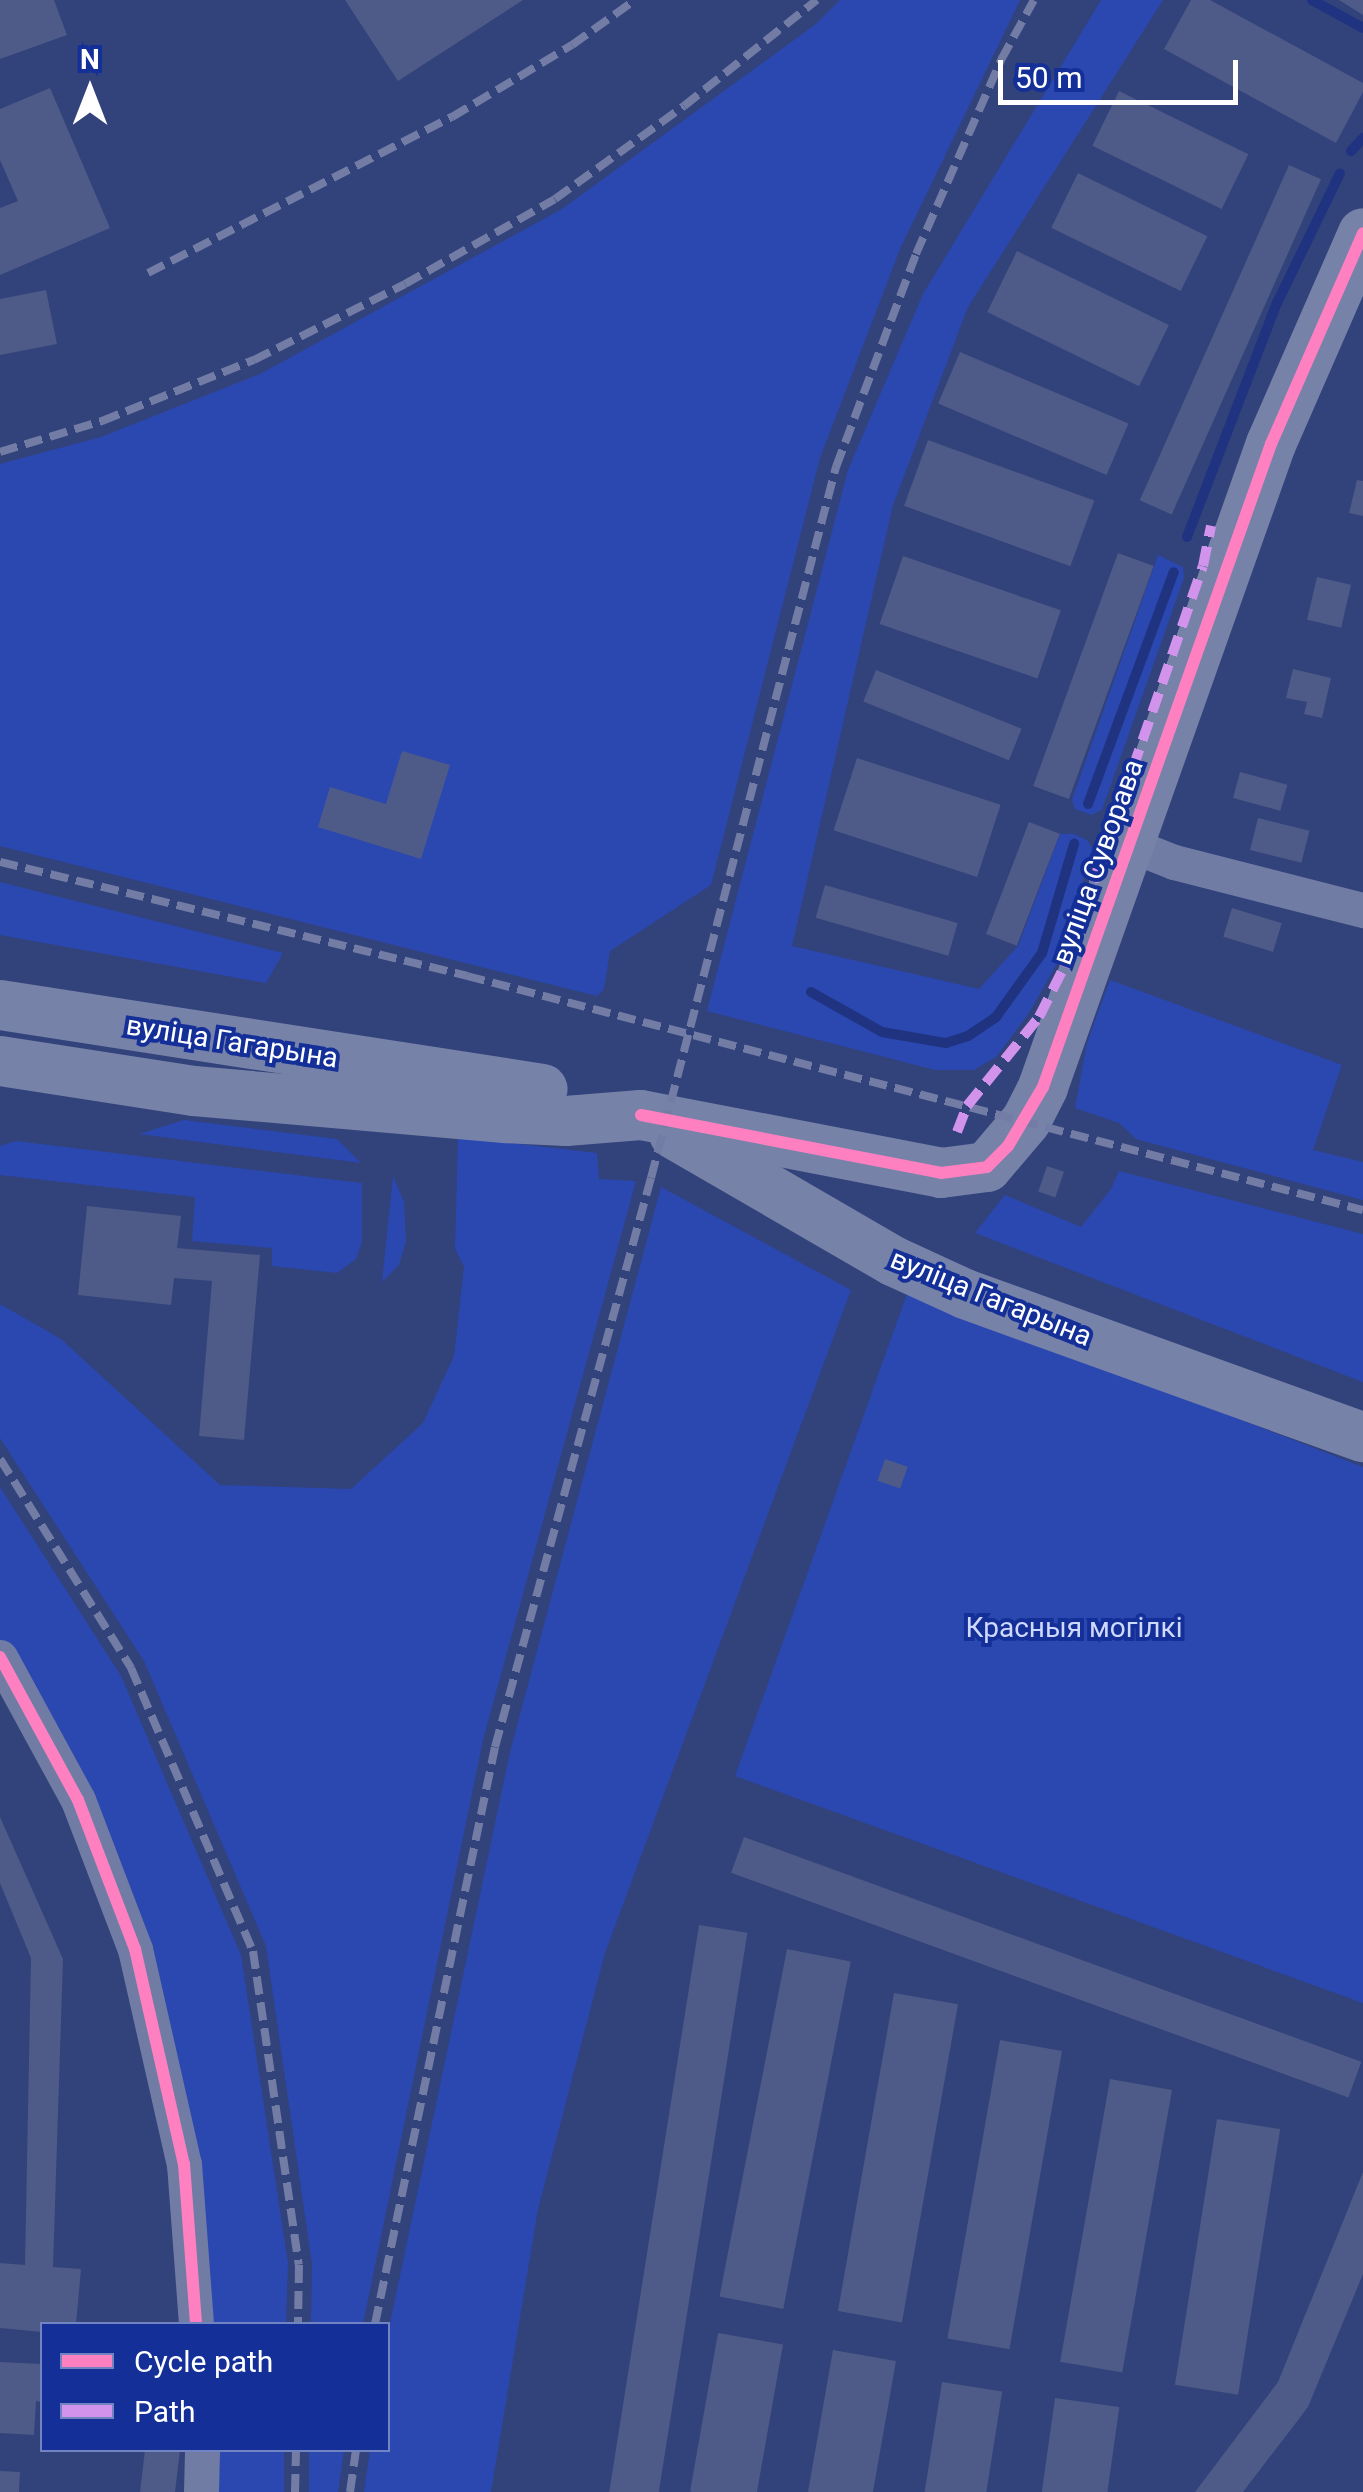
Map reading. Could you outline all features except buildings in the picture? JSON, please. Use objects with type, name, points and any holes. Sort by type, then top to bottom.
[{"type":"main road","name":"вуліца Суворава","points":[[641,1115],[941,1173],[988,1167],[1026,1121],[1044,1087],[1271,444],[1363,233]]},
{"type":"main road","name":"вуліца Гагарына","points":[[0,1005],[554,1090],[641,1115],[892,1261],[947,1286],[1363,1437]]},
{"type":"main road","points":[[120,1079],[140,1071],[148,1058],[147,1044],[136,1027]]},
{"type":"main road","name":"вуліца Гагарына","points":[[0,1061],[194,1091],[505,1118],[566,1121],[641,1115]]},
{"type":"street","points":[[1131,846],[1174,862],[1363,910]]},
{"type":"street","points":[[0,1657],[78,1800],[134,1949],[184,2164],[196,2322]]},
{"type":"street","points":[[201,2492],[202,2452]]},
{"type":"green space","points":[[840,0],[1020,0],[900,249],[820,458],[711,885],[610,951],[604,989],[597,996],[0,846],[0,464],[101,437],[260,374],[562,209],[816,24]]},
{"type":"green space","points":[[1101,0],[1163,0],[968,307],[893,505],[792,946],[979,989],[1018,946],[1060,834],[1074,834],[1087,840],[1093,849],[1058,962],[1029,1013],[996,1057],[974,1070],[935,1070],[707,1011],[848,470],[923,294]]},
{"type":"green space","points":[[1158,555],[1183,567],[1184,578],[1102,810],[1091,815],[1075,809],[1072,800]]},
{"type":"green space","points":[[0,882],[283,953],[266,983],[0,935]]},
{"type":"green space","points":[[1110,980],[1342,1065],[1313,1150],[1363,1162],[1363,1200],[1136,1139],[1119,1123],[1075,1108],[1087,1043]]},
{"type":"green space","points":[[184,1120],[337,1139],[361,1163],[139,1134]]},
{"type":"green space","points":[[458,1137],[597,1153],[599,1179],[636,1181],[483,1740],[363,2322],[311,2322],[312,2264],[266,1946],[144,1661],[0,1438],[0,1304],[61,1339],[220,1485],[351,1489],[423,1423],[454,1356],[464,1267],[455,1248]]},
{"type":"green space","points":[[16,1141],[362,1183],[362,1242],[356,1259],[337,1273],[272,1266],[272,1248],[192,1241],[195,1197],[0,1175],[0,1146]]},
{"type":"green space","points":[[1119,1171],[1363,1234],[1363,1382],[975,1233],[1005,1195],[1081,1227],[1111,1189]]},
{"type":"green space","points":[[393,1176],[404,1202],[406,1241],[399,1265],[382,1282]]},
{"type":"green space","points":[[661,1187],[851,1290],[605,1953],[538,2209],[491,2492],[364,2492],[370,2452],[390,2452],[390,2323],[510,1752]]},
{"type":"green space","name":"Красныя могілкі","points":[[908,1291],[1363,1467],[1363,2003],[735,1776]]},
{"type":"green space","points":[[0,1487],[121,1676],[241,1955],[288,2263],[286,2322],[208,2322],[142,1947],[0,1645]]},
{"type":"green space","points":[[213,2452],[284,2452],[284,2492],[213,2492]]},
{"type":"green space","points":[[309,2452],[344,2452],[338,2492],[309,2492]]},
{"type":"waterway","points":[[1312,0],[1363,28]]},
{"type":"waterway","points":[[1351,151],[1363,138]]},
{"type":"waterway","points":[[1187,537],[1277,303],[1340,173]]},
{"type":"waterway","points":[[1088,804],[1174,572]]},
{"type":"waterway","points":[[811,992],[882,1032],[946,1043],[968,1036],[996,1017],[1042,953],[1074,844]]},
{"type":"railway","points":[[148,273],[452,117],[572,45],[635,0]]},
{"type":"railway","points":[[0,452],[102,421],[254,360],[405,284],[555,199],[684,106],[817,0]]},
{"type":"railway","points":[[375,2322],[495,1747],[651,1178],[836,467],[916,254],[1001,60],[1034,0]]},
{"type":"railway","points":[[0,862],[467,976],[1363,1210]]},
{"type":"railway","points":[[0,1459],[131,1668],[253,1951],[299,2265],[298,2322]]},
{"type":"railway","points":[[295,2492],[296,2452]]},
{"type":"railway","points":[[350,2492],[356,2452]]},
{"type":"marked path","points":[[957,1132],[967,1106],[1039,1017],[1064,967],[1203,566],[1211,526]]},
{"type":"cycle path","points":[[641,1115],[941,1173],[987,1167],[1008,1146],[1043,1087],[1271,444],[1363,233]]},
{"type":"cycle path","points":[[0,1657],[78,1800],[135,1949],[184,2164],[196,2322]]}]
